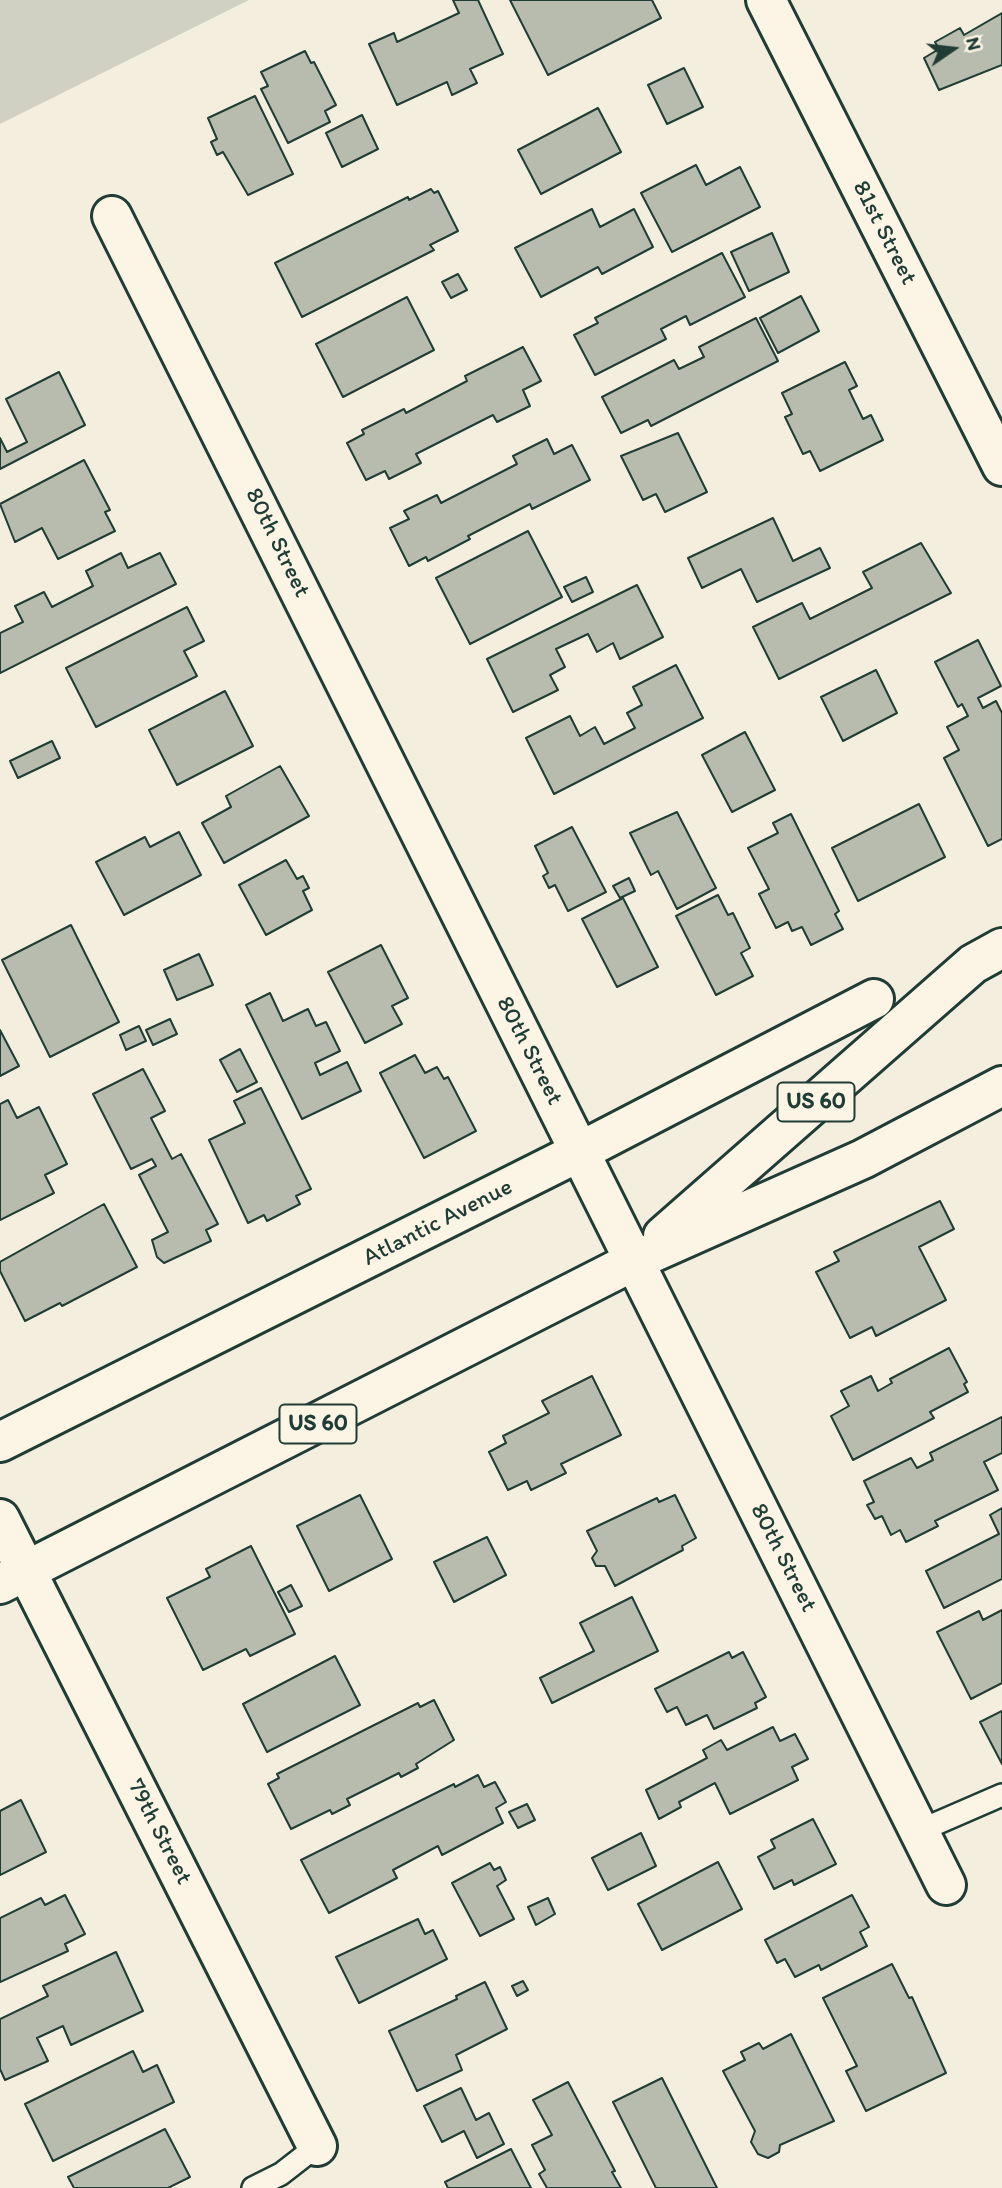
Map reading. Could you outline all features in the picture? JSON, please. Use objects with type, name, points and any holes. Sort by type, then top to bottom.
[{"type":"main road","name":"81st Street","points":[[766,0],[1002,467]]},
{"type":"main road","name":"80th Street","points":[[112,216],[946,1885]]},
{"type":"main road","name":"US 60","points":[[634,1261],[974,964],[1002,948]]},
{"type":"main road","name":"Atlantic Avenue","points":[[0,1442],[579,1152],[874,999]]},
{"type":"main road","name":"US 60","points":[[13,1577],[634,1261],[863,1159],[1002,1086]]},
{"type":"main road","name":"79th Street","points":[[0,1519],[13,1577],[317,2146]]},
{"type":"lane","points":[[919,1831],[1002,1795]]},
{"type":"lane","points":[[253,2188],[281,2174],[317,2146]]},
{"type":"shaded area","points":[[0,0],[249,0],[0,124]]},
{"type":"building","points":[[453,0],[478,0],[503,54],[470,69],[477,83],[452,95],[447,82],[397,105],[369,44],[394,33],[397,42],[459,13]]},
{"type":"building","points":[[510,0],[652,0],[661,18],[548,75]]},
{"type":"building","points":[[1002,13],[1002,65],[939,90],[924,58],[939,49],[935,42],[960,28],[964,35]]},
{"type":"building","points":[[305,51],[311,63],[314,62],[336,105],[325,111],[330,122],[288,143],[261,89],[268,86],[261,72]]},
{"type":"building","points":[[684,68],[703,107],[667,124],[648,85]]},
{"type":"building","points":[[255,96],[293,174],[248,195],[223,152],[217,155],[211,142],[217,139],[208,118]]},
{"type":"building","points":[[598,108],[621,152],[541,194],[518,150]]},
{"type":"building","points":[[362,115],[378,149],[342,167],[326,133]]},
{"type":"building","points":[[696,165],[706,185],[740,167],[760,207],[672,252],[641,193]]},
{"type":"building","points":[[431,189],[434,193],[438,191],[458,231],[430,245],[434,250],[302,317],[275,263],[408,197],[409,200]]},
{"type":"building","points":[[592,209],[600,227],[634,209],[653,247],[602,274],[598,267],[541,297],[515,248]]},
{"type":"building","points":[[772,233],[789,272],[749,291],[731,252]]},
{"type":"building","points":[[722,253],[745,297],[690,325],[686,316],[661,329],[666,339],[595,375],[574,335],[598,323],[595,318]]},
{"type":"building","points":[[458,274],[467,290],[451,298],[442,282]]},
{"type":"building","points":[[801,296],[819,331],[778,353],[760,318]]},
{"type":"building","points":[[407,297],[434,350],[343,397],[316,344]]},
{"type":"building","points":[[756,318],[778,361],[651,426],[648,420],[621,433],[602,397],[674,360],[679,369],[704,357],[699,347]]},
{"type":"building","points":[[523,347],[541,381],[523,390],[530,406],[497,422],[493,415],[416,454],[421,463],[389,479],[385,471],[366,480],[347,443],[364,434],[362,430],[404,409],[406,413],[467,381],[465,376]]},
{"type":"building","points":[[845,362],[857,386],[849,390],[863,419],[871,415],[883,440],[820,471],[810,451],[803,454],[785,417],[792,414],[782,393]]},
{"type":"building","points":[[59,372],[85,425],[0,469],[0,438],[7,452],[27,442],[6,399]]},
{"type":"building","points":[[678,433],[707,492],[665,512],[656,494],[643,500],[621,456]]},
{"type":"building","points":[[547,439],[554,454],[572,445],[590,480],[532,509],[530,504],[468,536],[470,539],[428,561],[426,557],[409,566],[390,528],[409,519],[404,511],[437,495],[441,503],[517,464],[513,456]]},
{"type":"building","points":[[84,460],[110,510],[105,512],[115,531],[58,559],[42,528],[15,542],[0,504]]},
{"type":"building","points":[[773,518],[793,561],[820,548],[830,568],[757,602],[741,569],[702,588],[688,558]]},
{"type":"building","points":[[528,531],[562,597],[470,644],[436,578]]},
{"type":"building","points":[[921,543],[951,593],[779,679],[753,627],[802,603],[810,619],[872,588],[863,572]]},
{"type":"building","points":[[121,553],[128,568],[160,553],[176,584],[0,673],[0,633],[23,622],[15,606],[44,592],[52,607],[93,586],[86,571]]},
{"type":"building","points":[[586,577],[593,592],[572,602],[564,587]]},
{"type":"building","points":[[637,585],[663,637],[620,659],[613,643],[597,652],[588,634],[556,649],[565,667],[550,675],[558,690],[513,712],[487,659]]},
{"type":"building","points":[[187,607],[204,641],[184,651],[197,676],[96,727],[66,668]]},
{"type":"building","points":[[978,640],[1001,686],[978,698],[983,708],[996,701],[1002,713],[1002,839],[988,846],[944,758],[959,750],[947,727],[968,716],[962,704],[958,707],[935,662]]},
{"type":"building","points":[[676,665],[703,718],[554,794],[526,738],[570,716],[580,736],[595,727],[604,744],[635,728],[627,713],[642,705],[633,687]]},
{"type":"building","points":[[876,670],[897,713],[843,741],[821,697]]},
{"type":"building","points":[[225,691],[253,746],[177,785],[149,730]]},
{"type":"building","points":[[745,732],[775,790],[732,812],[702,755]]},
{"type":"building","points":[[52,741],[60,758],[18,778],[10,761]]},
{"type":"building","points":[[280,766],[309,816],[224,863],[202,823],[231,807],[226,796]]},
{"type":"building","points":[[919,804],[945,857],[858,901],[832,848]]},
{"type":"building","points":[[677,812],[716,888],[677,909],[658,871],[651,875],[630,833]]},
{"type":"building","points":[[791,814],[839,911],[835,914],[843,929],[811,945],[802,927],[792,931],[788,922],[776,928],[759,894],[769,889],[748,848],[778,833],[773,823]]},
{"type":"building","points":[[572,827],[606,892],[568,911],[555,885],[549,888],[543,876],[548,873],[535,846]]},
{"type":"building","points":[[179,832],[201,875],[124,915],[96,862],[145,837],[150,847]]},
{"type":"building","points":[[286,860],[297,879],[303,876],[309,888],[303,891],[312,910],[266,935],[239,885]]},
{"type":"building","points":[[629,878],[635,891],[620,898],[613,886]]},
{"type":"building","points":[[718,895],[728,915],[733,913],[750,948],[741,953],[753,976],[716,995],[676,916]]},
{"type":"building","points":[[623,898],[658,967],[617,987],[582,919]]},
{"type":"building","points":[[71,925],[119,1022],[50,1057],[2,960]]},
{"type":"building","points":[[381,945],[408,998],[392,1006],[402,1024],[365,1043],[328,972]]},
{"type":"building","points":[[199,954],[213,985],[177,1000],[164,970]]},
{"type":"building","points":[[270,993],[283,1021],[308,1009],[316,1026],[326,1022],[340,1051],[315,1063],[320,1075],[347,1062],[361,1091],[302,1119],[246,1005]]},
{"type":"building","points":[[170,1019],[177,1034],[153,1045],[146,1030]]},
{"type":"building","points":[[139,1026],[146,1041],[126,1050],[120,1035]]},
{"type":"building","points":[[0,1030],[19,1066],[0,1076]]},
{"type":"building","points":[[240,1049],[257,1082],[237,1092],[220,1060]]},
{"type":"building","points":[[415,1055],[425,1073],[437,1067],[444,1079],[448,1077],[476,1131],[424,1158],[380,1073]]},
{"type":"building","points":[[143,1069],[165,1111],[151,1118],[172,1159],[181,1154],[218,1224],[206,1230],[211,1241],[164,1263],[157,1257],[152,1240],[168,1232],[139,1175],[156,1166],[152,1159],[131,1169],[93,1094]]},
{"type":"building","points":[[261,1088],[311,1189],[296,1196],[300,1204],[267,1221],[264,1215],[248,1223],[209,1140],[245,1123],[234,1101]]},
{"type":"building","points":[[8,1100],[17,1118],[39,1107],[67,1164],[45,1175],[54,1193],[0,1220],[0,1104]]},
{"type":"building","points":[[940,1201],[954,1229],[919,1247],[946,1300],[876,1336],[872,1327],[850,1338],[816,1272],[839,1261],[834,1252]]},
{"type":"building","points":[[104,1204],[137,1267],[62,1306],[60,1303],[25,1321],[0,1271],[0,1262]]},
{"type":"building","points":[[949,1348],[967,1382],[964,1384],[968,1392],[930,1412],[934,1418],[853,1460],[831,1416],[849,1406],[841,1391],[871,1376],[878,1391],[892,1383],[890,1379]]},
{"type":"building","points":[[592,1376],[621,1435],[561,1464],[566,1473],[531,1490],[527,1481],[508,1490],[489,1452],[506,1443],[503,1436],[549,1413],[542,1401]]},
{"type":"building","points":[[1002,1417],[1002,1453],[984,1462],[998,1490],[935,1521],[938,1526],[906,1542],[900,1530],[891,1535],[882,1516],[875,1519],[867,1505],[874,1502],[864,1481],[911,1458],[917,1468],[933,1460],[930,1453]]},
{"type":"building","points":[[360,1495],[392,1559],[329,1591],[297,1526]]},
{"type":"building","points":[[675,1495],[696,1538],[682,1546],[683,1550],[615,1586],[605,1566],[596,1566],[592,1558],[597,1551],[587,1531],[657,1498],[659,1502]]},
{"type":"building","points":[[1002,1508],[1002,1579],[944,1608],[926,1571],[999,1534],[990,1515]]},
{"type":"building","points":[[487,1537],[506,1575],[454,1602],[434,1562]]},
{"type":"building","points":[[251,1546],[295,1634],[250,1656],[246,1649],[203,1670],[167,1598],[210,1577],[206,1569]]},
{"type":"building","points":[[291,1585],[302,1606],[289,1612],[278,1592]]},
{"type":"building","points":[[632,1597],[658,1651],[552,1703],[540,1678],[594,1651],[580,1623]]},
{"type":"building","points":[[1002,1610],[1002,1683],[971,1699],[937,1632],[979,1611],[983,1620]]},
{"type":"building","points":[[729,1652],[732,1658],[743,1652],[766,1697],[755,1703],[757,1708],[714,1729],[707,1715],[686,1725],[677,1707],[667,1712],[655,1689]]},
{"type":"building","points":[[335,1656],[360,1705],[267,1752],[243,1704]]},
{"type":"building","points":[[434,1700],[454,1740],[416,1764],[418,1768],[401,1777],[399,1773],[347,1799],[350,1805],[332,1814],[330,1810],[291,1829],[268,1784],[279,1778],[277,1774],[418,1703],[420,1707]]},
{"type":"building","points":[[1002,1711],[1002,1764],[980,1722]]},
{"type":"building","points":[[773,1727],[780,1741],[795,1734],[808,1759],[792,1767],[798,1780],[730,1814],[715,1783],[679,1802],[681,1807],[659,1819],[646,1790],[707,1758],[703,1750],[721,1740],[727,1750]]},
{"type":"building","points":[[478,1775],[484,1787],[495,1782],[506,1802],[496,1808],[503,1823],[442,1855],[438,1846],[393,1870],[397,1878],[329,1913],[301,1860],[454,1784],[455,1787]]},
{"type":"building","points":[[21,1800],[46,1852],[0,1875],[0,1811]]},
{"type":"building","points":[[527,1804],[535,1820],[518,1828],[509,1812]]},
{"type":"building","points":[[813,1819],[836,1864],[794,1885],[792,1880],[774,1889],[758,1857],[775,1848],[771,1840]]},
{"type":"building","points":[[641,1833],[656,1866],[608,1890],[592,1858]]},
{"type":"building","points":[[718,1862],[742,1909],[662,1950],[638,1904]]},
{"type":"building","points":[[490,1863],[494,1870],[500,1867],[506,1880],[497,1886],[514,1919],[480,1936],[452,1883]]},
{"type":"building","points":[[65,1895],[85,1934],[65,1944],[68,1951],[0,1982],[0,1918],[41,1898],[45,1905]]},
{"type":"building","points":[[852,1895],[869,1927],[860,1932],[867,1946],[821,1970],[819,1965],[795,1977],[785,1959],[777,1963],[765,1940]]},
{"type":"building","points":[[548,1898],[555,1914],[536,1925],[528,1907]]},
{"type":"building","points":[[418,1919],[425,1934],[433,1930],[447,1959],[359,2003],[336,1957]]},
{"type":"building","points":[[116,1952],[143,2011],[71,2045],[63,2026],[37,2038],[48,2061],[5,2080],[0,2069],[0,2019],[48,1996],[43,1986]]},
{"type":"building","points":[[892,1964],[909,1998],[912,1997],[946,2073],[866,2111],[846,2071],[857,2066],[823,1998]]},
{"type":"building","points":[[523,1981],[528,1990],[517,1996],[512,1986]]},
{"type":"building","points":[[485,1982],[507,2029],[456,2055],[462,2070],[417,2091],[389,2031],[457,1999],[456,1996]]},
{"type":"building","points":[[791,2034],[834,2121],[780,2145],[779,2152],[768,2158],[758,2154],[751,2142],[755,2131],[723,2071],[745,2060],[741,2052],[759,2043],[763,2049]]},
{"type":"building","points":[[133,2051],[143,2072],[157,2065],[174,2102],[53,2161],[25,2104]]},
{"type":"building","points":[[662,2078],[717,2188],[656,2188],[613,2102]]},
{"type":"building","points":[[568,2082],[615,2171],[612,2172],[621,2188],[547,2188],[539,2174],[545,2170],[532,2145],[552,2135],[533,2100]]},
{"type":"building","points":[[461,2088],[476,2120],[489,2113],[504,2144],[477,2158],[464,2131],[442,2142],[424,2106]]},
{"type":"building","points":[[165,2129],[190,2177],[168,2188],[74,2188],[68,2177]]},
{"type":"building","points":[[511,2149],[531,2188],[448,2188],[445,2182]]}]
